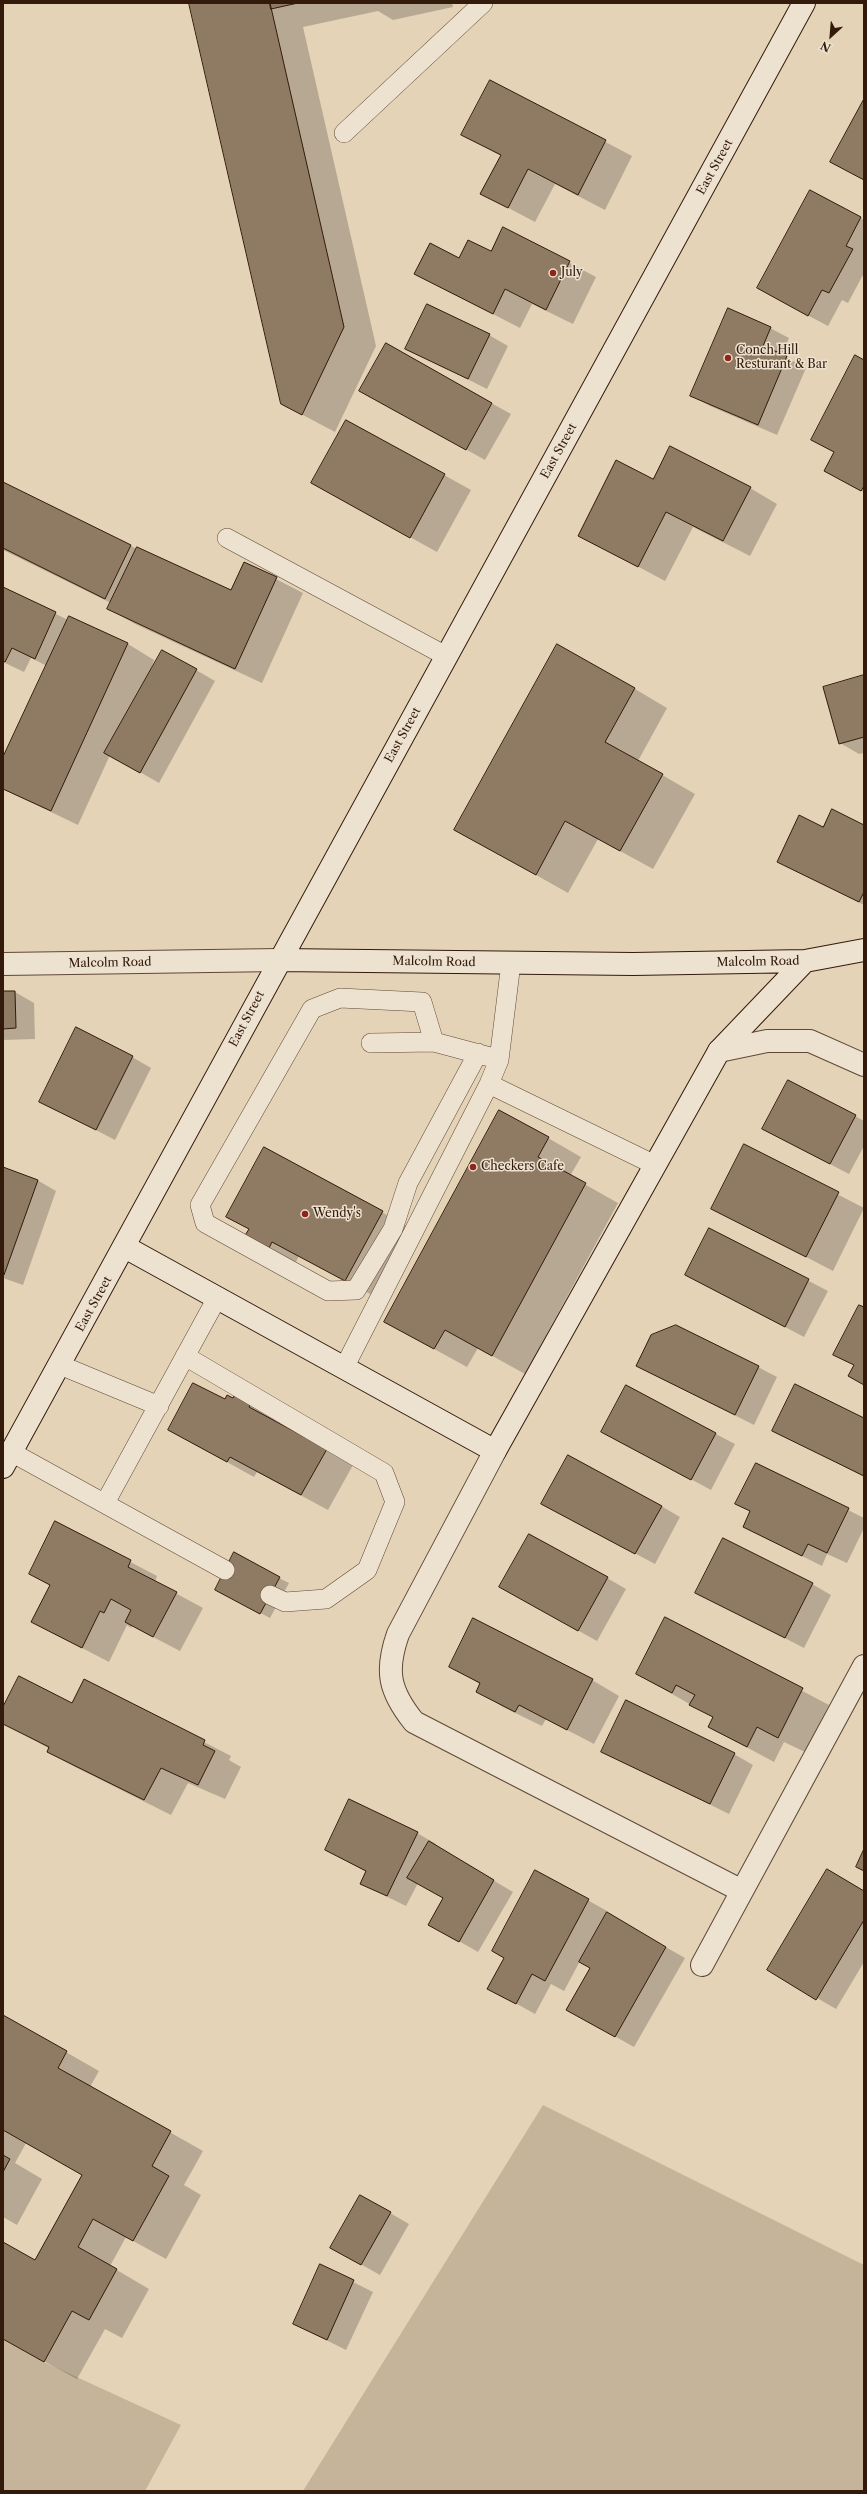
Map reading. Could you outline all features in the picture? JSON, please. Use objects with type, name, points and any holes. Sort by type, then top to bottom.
[{"type":"street","name":"East Street","points":[[7,1460],[125,1247],[279,960],[804,3]]},
{"type":"street","name":"Malcolm Road","points":[[3,964],[279,960],[632,964],[805,961],[864,950]]},
{"type":"street","points":[[742,1891],[414,1722],[399,1703],[391,1680],[390,1657],[398,1634],[495,1451],[719,1051],[805,961]]},
{"type":"street","points":[[719,1051],[768,1041],[810,1041],[864,1065]]},
{"type":"street","points":[[125,1247],[495,1451]]},
{"type":"street","points":[[702,1965],[864,1666]]},
{"type":"lane","points":[[344,134],[483,3]]},
{"type":"lane","points":[[227,538],[446,656]]},
{"type":"lane","points":[[344,1368],[489,1084],[499,1060],[511,962]]},
{"type":"lane","points":[[434,1042],[422,1002],[340,998],[312,1009],[200,1205],[205,1223],[328,1291],[356,1290],[393,1229],[408,1183],[478,1053]]},
{"type":"lane","points":[[371,1043],[434,1042],[499,1060]]},
{"type":"lane","points":[[489,1084],[655,1165]]},
{"type":"lane","points":[[105,1504],[217,1298]]},
{"type":"lane","points":[[185,1356],[384,1473],[395,1502],[367,1570],[326,1599],[284,1602],[270,1595]]},
{"type":"lane","points":[[60,1365],[159,1406]]},
{"type":"lane","points":[[7,1460],[105,1504],[225,1570]]},
{"type":"shaded area","points":[[543,2105],[864,2265],[864,2491],[303,2491]]},
{"type":"shaded area","points":[[3,2339],[44,2362],[181,2425],[145,2491],[3,2491]]},
{"type":"building","points":[[189,3],[270,3],[344,327],[302,415],[281,404]]},
{"type":"building","points":[[270,3],[298,3],[271,9]]},
{"type":"building","points":[[490,80],[606,140],[578,195],[528,169],[508,208],[480,194],[501,155],[461,135]]},
{"type":"building","points":[[864,99],[864,180],[830,162]]},
{"type":"building","points":[[810,190],[861,217],[846,246],[853,249],[829,293],[822,290],[808,316],[757,288]]},
{"type":"building","points":[[503,227],[570,261],[546,310],[505,289],[493,314],[414,274],[430,243],[459,258],[468,240],[491,251]]},
{"type":"building","points":[[427,304],[490,334],[468,379],[405,349]]},
{"type":"building","points":[[728,308],[771,327],[763,346],[787,356],[758,425],[690,396]]},
{"type":"building","points":[[386,343],[492,403],[466,450],[359,391]]},
{"type":"building","points":[[855,355],[864,360],[864,486],[861,491],[824,471],[834,452],[811,440]]},
{"type":"building","points":[[346,420],[445,474],[410,538],[311,483]]},
{"type":"building","points":[[670,446],[751,487],[723,541],[666,512],[638,567],[578,536],[616,460],[653,479]]},
{"type":"building","points":[[3,482],[131,545],[105,599],[3,548]]},
{"type":"building","points":[[137,547],[231,590],[244,562],[277,577],[235,669],[107,609]]},
{"type":"building","points":[[3,587],[56,612],[35,659],[12,648],[5,662],[3,661]]},
{"type":"building","points":[[69,616],[128,643],[51,811],[3,789],[3,757]]},
{"type":"building","points":[[557,644],[635,688],[605,742],[663,774],[620,851],[565,821],[536,875],[454,830]]},
{"type":"building","points":[[162,650],[197,669],[140,773],[104,753]]},
{"type":"building","points":[[864,675],[864,737],[839,744],[823,687]]},
{"type":"building","points":[[832,809],[864,825],[864,892],[859,902],[777,862],[799,815],[823,827]]},
{"type":"building","points":[[3,991],[15,991],[16,1028],[3,1029]]},
{"type":"building","points":[[76,1027],[133,1056],[96,1130],[39,1102]]},
{"type":"building","points":[[788,1080],[856,1115],[830,1164],[762,1129]]},
{"type":"building","points":[[499,1110],[549,1137],[538,1157],[586,1183],[492,1356],[445,1330],[434,1349],[384,1322]]},
{"type":"building","points":[[744,1144],[839,1192],[806,1257],[711,1209]]},
{"type":"building","name":"Wendy's","points":[[264,1147],[383,1211],[345,1281],[272,1242],[268,1250],[244,1237],[249,1229],[226,1217]]},
{"type":"building","points":[[3,1167],[38,1180],[4,1275],[3,1274]]},
{"type":"building","points":[[709,1228],[809,1279],[785,1327],[685,1275]]},
{"type":"building","points":[[859,1305],[864,1307],[864,1385],[848,1376],[854,1365],[833,1355]]},
{"type":"building","points":[[676,1325],[759,1366],[735,1415],[636,1366],[651,1335]]},
{"type":"building","points":[[193,1383],[225,1399],[227,1395],[233,1398],[236,1392],[252,1401],[249,1407],[327,1449],[301,1495],[230,1457],[227,1462],[168,1430]]},
{"type":"building","points":[[795,1384],[864,1418],[864,1476],[772,1431]]},
{"type":"building","points":[[626,1385],[716,1433],[691,1480],[601,1432]]},
{"type":"building","points":[[568,1455],[662,1506],[635,1554],[541,1504]]},
{"type":"building","points":[[756,1463],[849,1508],[827,1553],[808,1544],[802,1556],[743,1527],[750,1511],[735,1504]]},
{"type":"building","points":[[55,1521],[131,1560],[128,1567],[177,1592],[153,1637],[125,1622],[131,1610],[111,1599],[104,1613],[100,1611],[82,1648],[31,1622],[50,1585],[29,1574]]},
{"type":"building","points":[[529,1534],[608,1577],[578,1631],[499,1587]]},
{"type":"building","points":[[723,1538],[813,1583],[785,1638],[695,1593]]},
{"type":"building","points":[[234,1552],[280,1577],[260,1614],[215,1590]]},
{"type":"building","points":[[665,1617],[803,1688],[778,1738],[757,1727],[747,1747],[708,1727],[713,1717],[689,1705],[695,1695],[676,1685],[672,1693],[636,1674]]},
{"type":"building","points":[[473,1618],[593,1679],[567,1730],[519,1705],[515,1712],[476,1692],[480,1683],[449,1667]]},
{"type":"building","points":[[19,1676],[72,1703],[84,1679],[205,1740],[203,1745],[215,1751],[198,1785],[161,1768],[144,1800],[47,1752],[49,1747],[3,1724],[3,1707]]},
{"type":"building","points":[[626,1700],[735,1753],[710,1804],[601,1752]]},
{"type":"building","points":[[349,1799],[418,1832],[387,1896],[360,1884],[366,1871],[325,1850]]},
{"type":"building","points":[[429,1841],[494,1880],[459,1942],[428,1925],[443,1898],[407,1878]]},
{"type":"building","points":[[864,1849],[864,1871],[856,1867]]},
{"type":"building","points":[[827,1869],[864,1891],[864,1920],[816,2000],[767,1970]]},
{"type":"building","points":[[535,1870],[589,1899],[545,1981],[532,1974],[516,2004],[487,1989],[504,1958],[492,1951]]},
{"type":"building","points":[[607,1912],[666,1947],[615,2037],[566,2010],[590,1968],[579,1962]]},
{"type":"building","points":[[3,2015],[67,2051],[58,2068],[171,2131],[152,2166],[169,2176],[133,2241],[93,2219],[78,2247],[117,2269],[89,2320],[72,2311],[44,2362],[3,2339],[3,2242],[35,2260],[82,2175],[3,2130]]},
{"type":"building","points":[[3,2155],[10,2159],[3,2172]]},
{"type":"building","points":[[360,2195],[391,2212],[361,2265],[330,2248]]},
{"type":"building","points":[[320,2264],[354,2280],[327,2340],[293,2324]]},
{"type":"place","name":"July","points":[[553,273]]},
{"type":"place","name":"Conch Hill Resturant & Bar","points":[[728,358]]},
{"type":"place","name":"Checkers Cafe","points":[[473,1167]]},
{"type":"place","name":"Wendy's","points":[[305,1214]]}]
